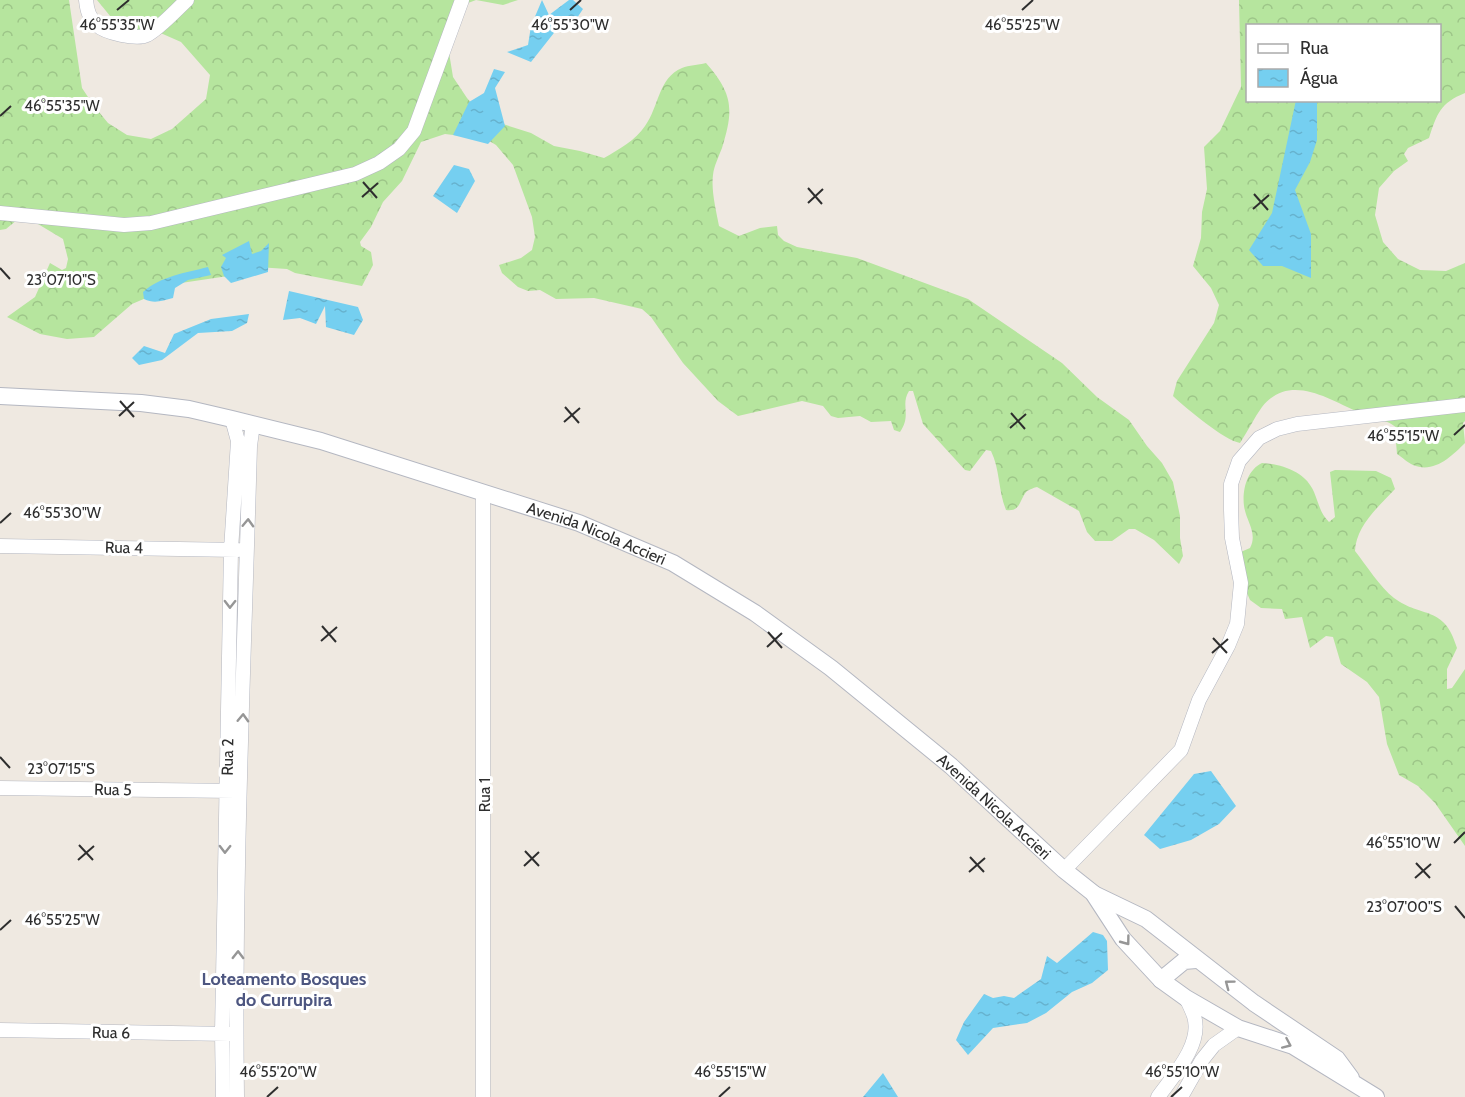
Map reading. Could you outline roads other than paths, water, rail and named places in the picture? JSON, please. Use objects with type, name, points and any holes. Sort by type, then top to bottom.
[{"type":"street","points":[[86,0],[88,14],[98,27],[110,32],[138,36],[147,34],[187,0]]},
{"type":"street","points":[[0,213],[124,225],[151,223],[355,174],[379,163],[399,149],[414,130],[462,0]]},
{"type":"street","name":"Avenida Nicola Accieri","points":[[0,396],[141,403],[189,409],[254,424],[321,441],[579,523],[673,563],[755,613],[831,668],[951,766],[1093,893],[1146,920],[1254,1003],[1337,1059],[1356,1084]]},
{"type":"street","points":[[1065,870],[1181,750],[1199,700],[1228,646],[1237,624],[1241,583],[1232,538],[1231,484],[1239,461],[1259,438],[1277,429],[1297,424],[1465,405]]},
{"type":"street","name":"Rua 2","points":[[232,419],[238,441],[231,550],[237,1097]]},
{"type":"street","name":"Rua 2","points":[[223,1097],[222,1033],[233,791],[248,550],[250,446],[254,424]]},
{"type":"street","name":"Rua 1","points":[[483,493],[483,1097]]},
{"type":"street","name":"Rua 4","points":[[0,546],[248,550]]},
{"type":"street","name":"Rua 5","points":[[0,788],[233,791]]},
{"type":"street","name":"Avenida Nicola Accieri","points":[[1093,893],[1123,939],[1161,980],[1186,998],[1238,1028],[1293,1046],[1376,1097]]},
{"type":"street","points":[[1161,980],[1184,961],[1196,960]]},
{"type":"street","points":[[1158,1097],[1183,1061],[1195,1036],[1195,1018],[1186,998]]},
{"type":"street","points":[[1181,1097],[1202,1060],[1214,1046],[1238,1028],[1251,1013],[1254,1003]]},
{"type":"street","name":"Rua 6","points":[[0,1030],[236,1034]]},
{"type":"water","points":[[542,0],[549,15],[569,0],[573,0],[583,9],[575,21],[561,24],[531,62],[507,52],[528,45],[531,26]]},
{"type":"water","points":[[494,69],[505,72],[495,88],[505,126],[488,144],[453,135],[469,102],[484,93]]},
{"type":"water","points":[[1296,102],[1317,102],[1317,140],[1310,162],[1295,190],[1311,234],[1311,278],[1282,266],[1263,266],[1249,250],[1272,213]]},
{"type":"water","points":[[454,165],[469,169],[475,181],[457,213],[433,196]]},
{"type":"water","points":[[249,241],[252,254],[261,251],[269,243],[268,272],[231,283],[224,276],[221,267],[226,258],[222,255]]},
{"type":"water","points":[[208,267],[211,275],[188,280],[175,288],[173,298],[155,302],[144,299],[143,292],[158,282]]},
{"type":"water","points":[[289,291],[358,307],[363,320],[354,335],[326,327],[325,306],[316,324],[300,318],[283,320]]},
{"type":"water","points":[[249,314],[247,323],[232,331],[198,333],[162,360],[139,365],[132,358],[144,346],[165,353],[174,334],[211,319]]},
{"type":"water","points":[[1211,771],[1236,806],[1219,824],[1191,840],[1160,849],[1144,835],[1194,774]]},
{"type":"water","points":[[1093,932],[1103,935],[1107,941],[1108,970],[1092,983],[1072,992],[1046,1013],[1027,1023],[993,1028],[968,1055],[956,1040],[964,1022],[984,994],[993,998],[1004,996],[1014,998],[1041,979],[1047,956],[1057,963]]},
{"type":"water","points":[[883,1073],[898,1097],[863,1097]]},
{"type":"district","name":"Loteamento Bosques do Currupira","points":[[284,989]]}]
